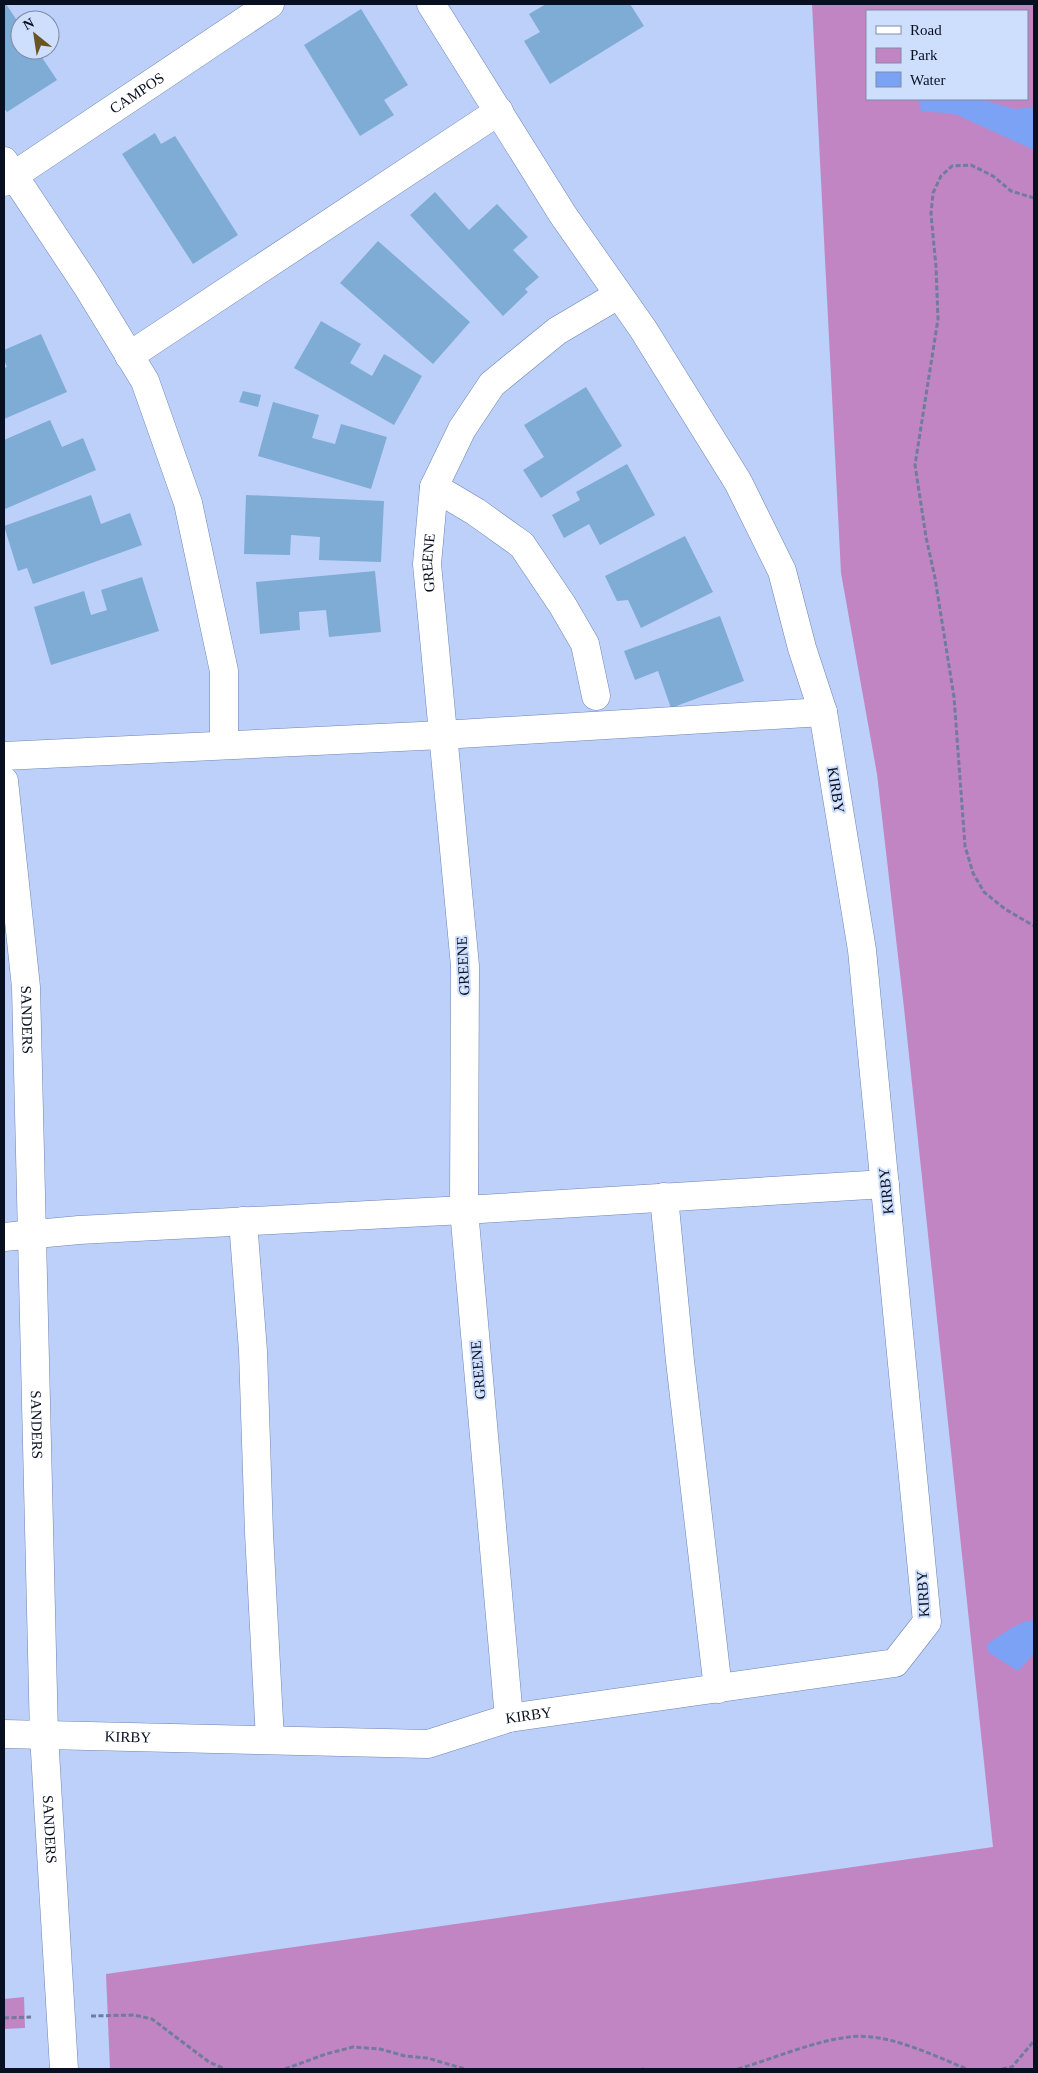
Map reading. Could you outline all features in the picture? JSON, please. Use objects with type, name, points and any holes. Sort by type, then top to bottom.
[{"type":"street","name":"CAMPOS","points":[[7,173],[270,4]]},
{"type":"street","name":"KIRBY","points":[[4,1734],[428,1744],[509,1718],[895,1663],[927,1622],[862,950],[823,712],[802,648],[782,571],[738,482],[643,329],[563,215],[431,4]]},
{"type":"street","points":[[129,356],[499,111]]},
{"type":"street","points":[[7,173],[87,286],[144,381],[188,503],[224,671],[224,745]]},
{"type":"street","name":"GREENE","points":[[509,1718],[464,1210],[465,966],[427,564],[434,487],[462,429],[492,384],[557,331],[618,295]]},
{"type":"street","points":[[434,487],[476,512],[522,545],[563,606],[585,644],[596,696]]},
{"type":"street","points":[[4,756],[442,735],[823,712]]},
{"type":"street","name":"SANDERS","points":[[4,781],[26,986],[44,1735],[64,2069]]},
{"type":"street","points":[[4,1237],[32,1236],[79,1230],[464,1210],[885,1184]]},
{"type":"street","points":[[664,1197],[680,1361],[718,1689]]},
{"type":"street","points":[[243,1221],[253,1350],[259,1533],[270,1740]]},
{"type":"path","points":[[1034,198],[1011,191],[992,176],[971,165],[952,166],[941,176],[933,193],[930,214],[936,267],[938,319],[915,465],[954,697],[965,846],[972,873],[984,892],[1005,909],[1034,926]]},
{"type":"path","points":[[89,2016],[134,2015],[152,2019],[209,2062],[225,2069]]},
{"type":"path","points":[[4,2018],[39,2016]]},
{"type":"path","points":[[738,2069],[807,2047],[850,2036],[884,2039],[919,2050],[967,2069]]},
{"type":"path","points":[[1002,2069],[1012,2067],[1034,2041]]},
{"type":"path","points":[[285,2069],[352,2047],[380,2049],[404,2056],[427,2058],[465,2069]]},
{"type":"green space","points":[[812,4],[1034,4],[1034,2069],[110,2069],[106,1974],[993,1847],[904,1008],[877,774],[841,573]]},
{"type":"green space","points":[[24,1997],[25,2028],[4,2029],[4,1999]]},
{"type":"water","points":[[919,100],[983,100],[1015,109],[1034,107],[1034,150],[955,114],[921,111]]},
{"type":"water","points":[[1034,1620],[1034,1654],[1018,1671],[988,1652],[987,1644],[1015,1626]]},
{"type":"building","points":[[4,4],[6,4],[10,10],[10,60],[44,60],[57,80],[7,112],[4,108]]},
{"type":"building","points":[[546,4],[630,4],[644,26],[550,84],[524,41],[540,32],[529,14]]},
{"type":"building","points":[[361,9],[408,85],[384,100],[394,115],[360,136],[304,45]]},
{"type":"building","points":[[155,133],[161,144],[175,136],[238,235],[193,264],[122,154]]},
{"type":"building","points":[[435,192],[469,230],[497,204],[528,237],[513,250],[539,277],[525,289],[528,292],[503,316],[410,215]]},
{"type":"building","points":[[378,241],[470,322],[433,364],[340,283]]},
{"type":"building","points":[[321,321],[361,344],[350,363],[372,376],[384,354],[422,376],[394,425],[294,368]]},
{"type":"building","points":[[41,334],[67,392],[4,419],[4,368],[7,367],[4,360],[4,350]]},
{"type":"building","points":[[586,387],[622,446],[541,498],[523,470],[544,457],[524,425]]},
{"type":"building","points":[[243,391],[261,395],[258,407],[239,402]]},
{"type":"building","points":[[273,402],[319,415],[312,438],[335,444],[341,424],[387,437],[371,489],[258,456]]},
{"type":"building","points":[[50,420],[62,447],[83,438],[96,470],[5,509],[4,440]]},
{"type":"building","points":[[627,464],[655,515],[600,545],[589,524],[564,538],[552,515],[580,500],[576,492]]},
{"type":"building","points":[[91,495],[101,524],[130,513],[142,545],[33,584],[27,568],[18,571],[4,526]]},
{"type":"building","points":[[246,495],[384,501],[381,562],[319,560],[320,537],[291,535],[290,555],[244,554]]},
{"type":"building","points":[[685,536],[713,592],[641,628],[628,600],[617,601],[605,576]]},
{"type":"building","points":[[375,571],[381,632],[329,637],[326,610],[299,612],[300,630],[260,634],[256,582]]},
{"type":"building","points":[[142,577],[159,631],[51,665],[34,607],[84,591],[91,615],[107,610],[101,590]]},
{"type":"building","points":[[720,616],[744,681],[671,708],[658,671],[635,680],[624,651]]}]
